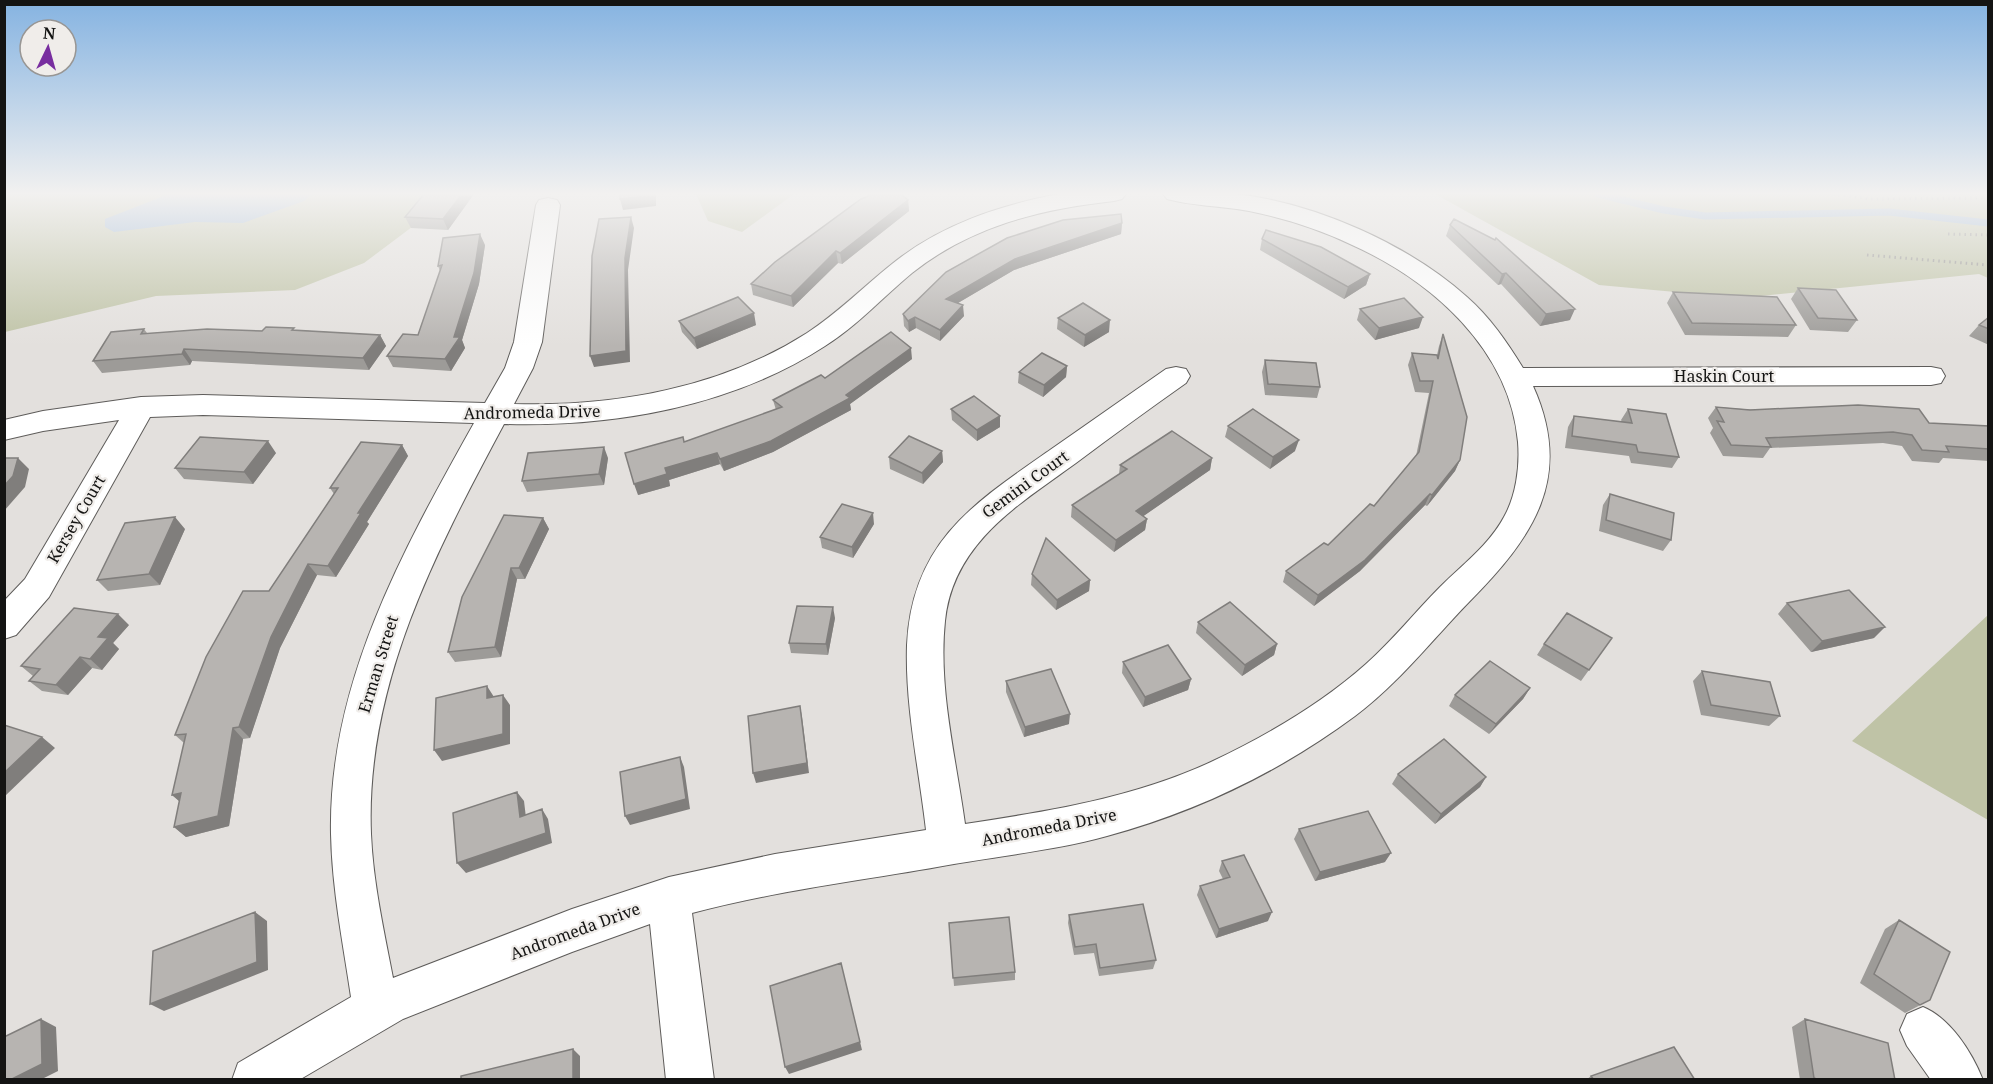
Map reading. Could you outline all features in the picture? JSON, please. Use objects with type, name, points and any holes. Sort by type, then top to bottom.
[{"type":"street","name":"Erman Street","points":[[376,1008],[355,885],[351,831],[354,758],[365,695],[382,638],[405,583],[519,368],[528,342],[542,245]]},
{"type":"street","name":"Andromeda Drive","points":[[4,430],[43,421],[141,407],[202,405],[553,415],[606,412],[670,400],[729,383],[776,363],[816,340],[912,260],[938,245]]},
{"type":"street","name":"Andromeda Drive","points":[[255,1080],[376,1008],[581,926],[669,898],[756,878],[1057,829],[1126,812],[1186,792],[1278,747],[1371,681],[1495,554],[1521,515],[1531,481],[1533,446],[1529,412],[1516,376],[1496,344],[1469,312],[1406,263],[1370,245]]},
{"type":"street","name":"Gemini Court","points":[[948,846],[925,669],[925,646],[931,597],[948,554],[968,528],[993,506],[1176,376]]},
{"type":"street","name":"Haskin Court","points":[[1516,376],[1931,376]]},
{"type":"street","name":"Kersey Court","points":[[4,625],[37,588],[141,407]]},
{"type":"street","points":[[669,898],[690,1080]]},
{"type":"street","points":[[1923,1030],[1960,1080]]},
{"type":"path","points":[[1867,255],[1989,265]]},
{"type":"green space","points":[[4,245],[389,245],[364,263],[295,290],[156,296],[5,332]]},
{"type":"green space","points":[[1526,245],[1988,245],[1988,278],[1979,274],[1741,298],[1599,285]]},
{"type":"green space","points":[[1988,615],[1988,820],[1852,741]]},
{"type":"building","points":[[442,245],[478,245],[474,273],[454,337],[460,337],[445,359],[387,356],[403,334],[418,335],[442,265],[438,266]]},
{"type":"building","points":[[594,245],[627,245],[625,258],[626,351],[590,356]]},
{"type":"building","points":[[799,245],[851,245],[840,253],[836,251],[791,296],[751,284]]},
{"type":"building","points":[[995,245],[1058,245],[1015,259],[946,299],[963,305],[940,330],[915,317],[908,321],[903,314],[946,272]]},
{"type":"building","points":[[1272,245],[1313,245],[1370,274],[1348,287]]},
{"type":"building","points":[[1471,245],[1503,245],[1575,309],[1546,314],[1506,273],[1502,274]]},
{"type":"building","points":[[1798,288],[1836,290],[1857,320],[1818,318]]},
{"type":"building","points":[[1673,292],[1777,297],[1796,325],[1692,323]]},
{"type":"building","points":[[738,297],[754,313],[694,338],[679,321]]},
{"type":"building","points":[[1404,298],[1423,317],[1379,328],[1360,309]]},
{"type":"building","points":[[1083,303],[1110,320],[1085,335],[1058,318]]},
{"type":"building","points":[[1989,317],[1989,329],[1979,325]]},
{"type":"building","points":[[266,327],[380,335],[363,358],[184,349],[182,354],[93,361],[111,332],[144,329],[141,334],[207,329],[262,331]]},
{"type":"building","points":[[891,332],[911,348],[846,395],[850,398],[771,441],[720,459],[717,453],[665,468],[667,474],[634,484],[625,453],[683,437],[684,442],[782,407],[773,400],[821,375],[825,378]]},
{"type":"building","points":[[1443,334],[1467,417],[1460,460],[1432,495],[1430,494],[1365,560],[1318,595],[1286,571],[1324,543],[1328,545],[1370,504],[1374,506],[1419,452],[1433,381],[1420,381],[1412,353],[1437,355],[1438,359]]},
{"type":"building","points":[[1042,353],[1067,366],[1044,385],[1019,372]]},
{"type":"building","points":[[1265,360],[1316,363],[1320,387],[1268,384]]},
{"type":"building","points":[[974,396],[1000,416],[977,430],[951,409]]},
{"type":"building","points":[[1858,405],[1919,409],[1929,423],[1989,426],[1989,449],[1946,446],[1949,452],[1922,450],[1912,435],[1893,432],[1766,438],[1771,447],[1731,445],[1717,421],[1724,422],[1716,407],[1750,410]]},
{"type":"building","points":[[1253,409],[1299,440],[1273,457],[1228,426]]},
{"type":"building","points":[[1628,409],[1666,414],[1679,457],[1638,452],[1636,445],[1572,436],[1574,416],[1632,423]]},
{"type":"building","points":[[1172,431],[1212,458],[1136,511],[1147,519],[1116,540],[1072,505],[1127,469],[1120,465]]},
{"type":"building","points":[[909,436],[942,451],[922,473],[889,457]]},
{"type":"building","points":[[200,437],[268,441],[244,472],[175,468]]},
{"type":"building","points":[[361,442],[402,445],[358,513],[361,513],[328,566],[308,564],[271,637],[239,727],[233,728],[218,816],[174,827],[181,793],[172,795],[186,734],[175,735],[206,657],[243,591],[269,591],[338,488],[330,488]]},
{"type":"building","points":[[604,447],[599,474],[522,481],[528,453]]},
{"type":"building","points":[[4,458],[18,458],[13,476],[4,486]]},
{"type":"building","points":[[1610,494],[1674,513],[1671,540],[1606,520]]},
{"type":"building","points":[[842,504],[873,513],[852,547],[820,537]]},
{"type":"building","points":[[504,515],[543,518],[519,568],[511,568],[495,647],[448,652],[462,597]]},
{"type":"building","points":[[175,517],[149,574],[97,580],[125,523]]},
{"type":"building","points":[[1046,538],[1090,580],[1057,600],[1032,574]]},
{"type":"building","points":[[1849,590],[1885,627],[1822,641],[1787,603]]},
{"type":"building","points":[[1230,602],[1277,644],[1245,665],[1198,622]]},
{"type":"building","points":[[797,606],[833,607],[826,644],[789,643]]},
{"type":"building","points":[[74,608],[118,614],[98,637],[108,638],[90,659],[80,657],[56,685],[29,681],[40,669],[21,666]]},
{"type":"building","points":[[1567,613],[1612,638],[1589,670],[1544,644]]},
{"type":"building","points":[[1168,645],[1191,679],[1145,697],[1123,662]]},
{"type":"building","points":[[1490,661],[1530,688],[1496,724],[1455,695]]},
{"type":"building","points":[[1051,669],[1070,714],[1025,727],[1006,681]]},
{"type":"building","points":[[1702,671],[1770,682],[1780,716],[1711,705]]},
{"type":"building","points":[[487,686],[487,698],[503,695],[503,734],[434,750],[436,698]]},
{"type":"building","points":[[800,706],[807,763],[753,773],[748,716]]},
{"type":"building","points":[[4,725],[42,737],[4,773]]},
{"type":"building","points":[[1444,739],[1486,777],[1441,814],[1398,774]]},
{"type":"building","points":[[680,757],[686,799],[625,816],[620,772]]},
{"type":"building","points":[[517,792],[520,817],[542,809],[546,833],[457,863],[453,813]]},
{"type":"building","points":[[1368,811],[1391,853],[1320,872],[1299,829]]},
{"type":"building","points":[[1244,855],[1272,912],[1219,929],[1200,886],[1230,877],[1222,861]]},
{"type":"building","points":[[1143,904],[1156,960],[1100,968],[1096,944],[1075,947],[1069,915]]},
{"type":"building","points":[[255,912],[257,962],[150,1004],[153,951]]},
{"type":"building","points":[[1009,917],[1015,972],[953,978],[949,923]]},
{"type":"building","points":[[1899,920],[1950,952],[1930,1000],[1920,1005],[1874,974]]},
{"type":"building","points":[[841,963],[860,1042],[785,1067],[770,986]]},
{"type":"building","points":[[41,1019],[42,1064],[10,1080],[4,1080],[4,1037]]},
{"type":"building","points":[[1805,1019],[1888,1043],[1895,1080],[1819,1080],[1814,1078]]},
{"type":"building","points":[[1674,1047],[1695,1080],[1594,1080],[1591,1076]]},
{"type":"building","points":[[573,1049],[573,1080],[461,1080],[461,1076]]}]
